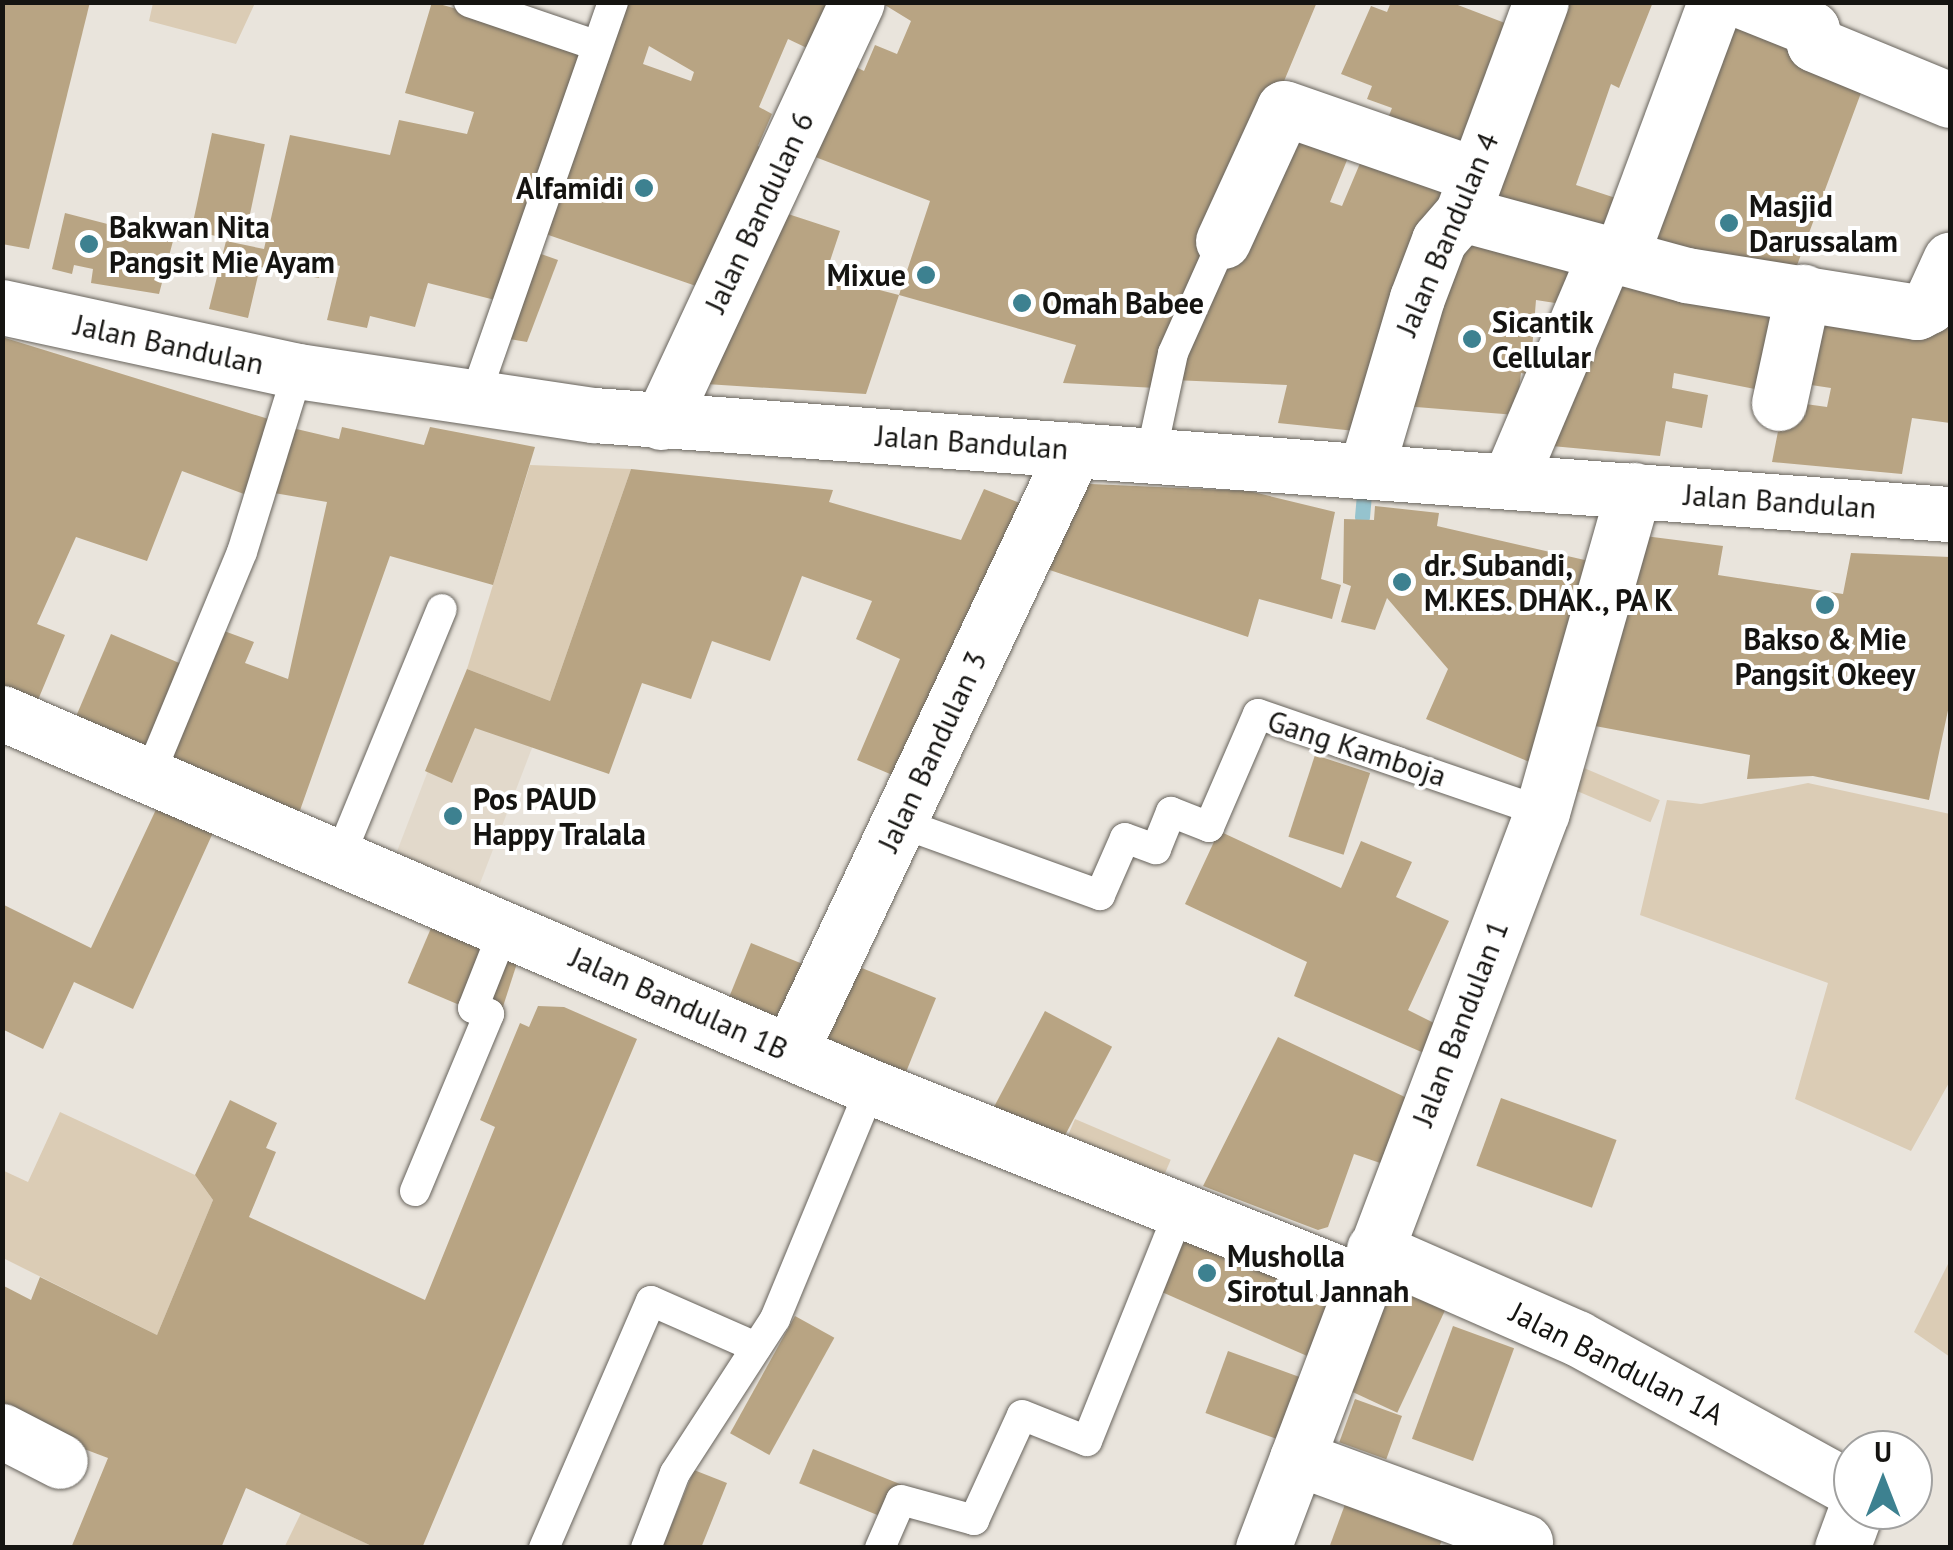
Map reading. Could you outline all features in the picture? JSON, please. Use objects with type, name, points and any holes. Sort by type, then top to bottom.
[{"type":"street","name":"Jalan Bandulan 6","points":[[662,422],[857,2]]},
{"type":"street","points":[[1510,479],[1612,256],[1715,2]]},
{"type":"street","points":[[1744,2],[1812,30],[1814,44],[1950,100]]},
{"type":"street","name":"Jalan Bandulan 4","points":[[1366,470],[1416,298],[1439,240],[1469,195],[1525,7]]},
{"type":"street","points":[[1223,241],[1284,108],[1469,195],[1612,256],[1917,312],[1929,306],[1950,260]]},
{"type":"street","points":[[1779,403],[1803,292]]},
{"type":"street","name":"Jalan Bandulan","points":[[3,307],[298,370],[472,402],[662,422],[1510,479],[1950,514]]},
{"type":"street","name":"Jalan Bandulan 3","points":[[790,1052],[1074,450]]},
{"type":"street","name":"Jalan Bandulan 1","points":[[1262,1548],[1542,812],[1634,490]]},
{"type":"street","name":"Jalan Bandulan 1B","points":[[7,725],[150,774],[871,1087],[1180,1210],[1367,1266]]},
{"type":"street","name":"Jalan Bandulan 1A","points":[[1367,1266],[1577,1338],[1833,1479]]},
{"type":"street","points":[[2,1431],[60,1461]]},
{"type":"street","points":[[1297,1458],[1525,1542]]},
{"type":"lane","points":[[469,2],[595,45]]},
{"type":"lane","points":[[472,402],[613,2]]},
{"type":"lane","points":[[1151,455],[1173,352],[1223,241]]},
{"type":"lane","points":[[150,774],[242,552],[298,370]]},
{"type":"lane","points":[[340,856],[442,609]]},
{"type":"lane","name":"Gang Kamboja","points":[[898,822],[1100,895],[1125,838],[1156,849],[1172,812],[1209,828],[1258,714],[1542,812]]},
{"type":"lane","points":[[415,1191],[489,1014],[472,1008],[505,927]]},
{"type":"lane","points":[[646,1548],[675,1473],[756,1347],[871,1087]]},
{"type":"lane","points":[[880,1548],[901,1500],[974,1520],[1022,1415],[1087,1441],[1180,1210]]},
{"type":"lane","points":[[544,1548],[651,1301],[756,1347]]},
{"type":"shaded area","points":[[153,2],[255,3],[236,44],[149,21]]},
{"type":"shaded area","points":[[530,465],[631,469],[550,701],[467,669]]},
{"type":"shaded area","name":"Pos PAUD Happy Tralala","points":[[467,669],[550,701],[476,895],[392,863]]},
{"type":"shaded area","points":[[1577,765],[1660,800],[1650,822],[1568,787]]},
{"type":"shaded area","points":[[1808,783],[1950,814],[1950,1081],[1911,1151],[1795,1099],[1828,983],[1640,915],[1667,800],[1701,804]]},
{"type":"shaded area","points":[[60,1112],[195,1175],[213,1200],[157,1335],[3,1258],[2,1170],[28,1182]]},
{"type":"shaded area","points":[[1075,1119],[1171,1160],[1157,1193],[1061,1152]]},
{"type":"shaded area","points":[[1950,1260],[1950,1357],[1914,1332]]},
{"type":"shaded area","points":[[301,1513],[376,1548],[284,1548]]},
{"type":"building","points":[[2,2],[90,2],[29,249],[2,244]]},
{"type":"building","points":[[432,2],[589,46],[499,301],[428,283],[415,327],[370,316],[367,328],[327,320],[340,266],[322,261],[319,278],[260,267],[248,318],[209,309],[226,241],[264,249],[290,135],[390,155],[399,120],[467,134],[474,112],[405,93]]},
{"type":"building","name":"Alfamidi","points":[[618,2],[832,2],[809,49],[788,39],[759,107],[772,114],[758,146],[768,152],[696,286],[534,230]],"holes":[[[649,46],[694,72],[691,81],[643,64]]]},
{"type":"building","points":[[880,2],[1317,2],[1156,388],[1063,383],[1076,345],[899,295],[930,201],[810,155],[852,65],[864,71],[875,45],[897,54],[911,21]]},
{"type":"building","points":[[1391,2],[1450,2],[1518,28],[1469,163],[1381,136],[1392,108],[1367,99],[1372,86],[1341,74],[1371,6],[1387,12]]},
{"type":"building","points":[[1553,2],[1653,2],[1619,88],[1611,84],[1576,185],[1634,204],[1617,253],[1476,213]]},
{"type":"building","points":[[1724,2],[1868,74],[1796,268],[1746,257],[1740,275],[1629,254]]},
{"type":"building","points":[[1283,116],[1354,143],[1330,202],[1342,206],[1369,142],[1455,171],[1365,432],[1278,423],[1287,385],[1173,380]]},
{"type":"building","points":[[212,133],[265,144],[244,242],[191,231]]},
{"type":"building","points":[[782,212],[840,231],[825,276],[899,295],[866,394],[706,384]]},
{"type":"building","points":[[65,213],[173,241],[159,294],[91,283],[93,269],[74,265],[72,274],[52,269]]},
{"type":"building","name":"Sicantik Cellular","points":[[1445,244],[1523,245],[1584,264],[1568,305],[1536,300],[1530,375],[1521,373],[1516,415],[1391,405]]},
{"type":"building","points":[[527,249],[558,260],[527,342],[498,337]]},
{"type":"building","points":[[1608,263],[1687,302],[1790,321],[1775,393],[1674,373],[1672,388],[1708,395],[1702,428],[1666,421],[1660,456],[1530,444]]},
{"type":"building","points":[[1807,298],[1950,321],[1950,423],[1912,418],[1902,474],[1772,462],[1784,401],[1827,407],[1831,388],[1791,382]]},
{"type":"building","points":[[2,337],[275,421],[252,497],[182,471],[147,561],[76,537],[37,624],[65,635],[33,712],[2,699]]},
{"type":"building","points":[[288,427],[339,439],[342,427],[424,445],[430,427],[535,447],[493,585],[390,556],[298,816],[161,762],[216,628],[254,642],[245,663],[288,679],[327,502],[274,493]]},
{"type":"building","points":[[631,469],[833,490],[829,502],[961,540],[984,489],[1035,509],[909,782],[857,760],[900,659],[856,639],[872,601],[802,576],[770,661],[712,641],[691,699],[642,683],[609,774],[475,728],[452,783],[425,771],[467,669],[550,701]]},
{"type":"building","points":[[1068,483],[1249,491],[1335,512],[1321,579],[1341,585],[1332,619],[1259,599],[1248,637],[1029,563]]},
{"type":"building","points":[[1375,506],[1439,513],[1437,526],[1602,564],[1539,766],[1426,719],[1448,669],[1387,598],[1375,630],[1341,622],[1351,586],[1343,583],[1344,519],[1374,520]]},
{"type":"building","points":[[1637,535],[1723,546],[1718,575],[1843,594],[1851,553],[1950,557],[1950,701],[1929,800],[1813,776],[1747,779],[1750,755],[1595,726]]},
{"type":"building","points":[[111,634],[191,668],[151,762],[71,728]]},
{"type":"building","points":[[1315,755],[1370,773],[1344,855],[1288,837]]},
{"type":"building","points":[[160,801],[216,826],[133,1009],[74,982],[43,1049],[2,1029],[2,904],[91,948]]},
{"type":"building","points":[[1219,831],[1341,888],[1361,841],[1412,862],[1396,897],[1449,921],[1408,1010],[1438,1025],[1426,1054],[1294,996],[1307,962],[1185,904]]},
{"type":"building","points":[[437,914],[496,939],[467,1008],[408,983]]},
{"type":"building","points":[[751,943],[820,971],[798,1025],[729,998]]},
{"type":"building","points":[[503,945],[521,951],[501,1012],[483,1006]]},
{"type":"building","points":[[847,962],[936,998],[905,1076],[816,1040]]},
{"type":"building","points":[[538,1006],[564,1007],[637,1039],[422,1548],[376,1548],[246,1488],[221,1548],[71,1548],[108,1458],[2,1418],[2,1285],[31,1300],[40,1277],[157,1335],[213,1200],[195,1175],[230,1100],[277,1123],[266,1148],[276,1152],[249,1217],[425,1300],[495,1127],[480,1120],[520,1023],[529,1027]]},
{"type":"building","points":[[1045,1011],[1112,1047],[1054,1155],[987,1120]]},
{"type":"building","points":[[1278,1037],[1407,1098],[1383,1164],[1354,1154],[1328,1227],[1318,1230],[1203,1186]]},
{"type":"building","points":[[1501,1098],[1617,1140],[1592,1208],[1476,1166]]},
{"type":"building","points":[[1179,1228],[1341,1287],[1314,1359],[1155,1289]]},
{"type":"building","points":[[1390,1277],[1448,1304],[1397,1413],[1339,1386]]},
{"type":"building","points":[[795,1316],[834,1338],[769,1455],[730,1433]]},
{"type":"building","points":[[1453,1326],[1514,1348],[1473,1461],[1412,1439]]},
{"type":"building","points":[[1228,1351],[1308,1380],[1285,1442],[1205,1413]]},
{"type":"building","points":[[1355,1399],[1402,1416],[1386,1459],[1339,1442]]},
{"type":"building","points":[[813,1449],[901,1485],[887,1519],[799,1483]]},
{"type":"building","points":[[694,1470],[727,1483],[701,1548],[662,1548]]},
{"type":"building","points":[[1351,1488],[1448,1523],[1439,1548],[1329,1548]]},
{"type":"waterway","points":[[1362,517],[1364,494]]},
{"type":"place","name":"Alfamidi","points":[[644,188]]},
{"type":"place","name":"Masjid Darussalam","points":[[1729,223]]},
{"type":"place","name":"Bakwan Nita Pangsit Mie Ayam","points":[[89,244]]},
{"type":"place","name":"Mixue","points":[[926,275]]},
{"type":"place","name":"Omah Babee","points":[[1022,303]]},
{"type":"place","name":"Sicantik Cellular","points":[[1472,339]]},
{"type":"place","name":"dr. Subandi, M.KES. DHAK., PA K","points":[[1402,582]]},
{"type":"place","name":"Bakso & Mie Pangsit Okeey","points":[[1825,605]]},
{"type":"place","name":"Pos PAUD Happy Tralala","points":[[453,816]]},
{"type":"place","name":"Musholla Sirotul Jannah","points":[[1207,1273]]}]
